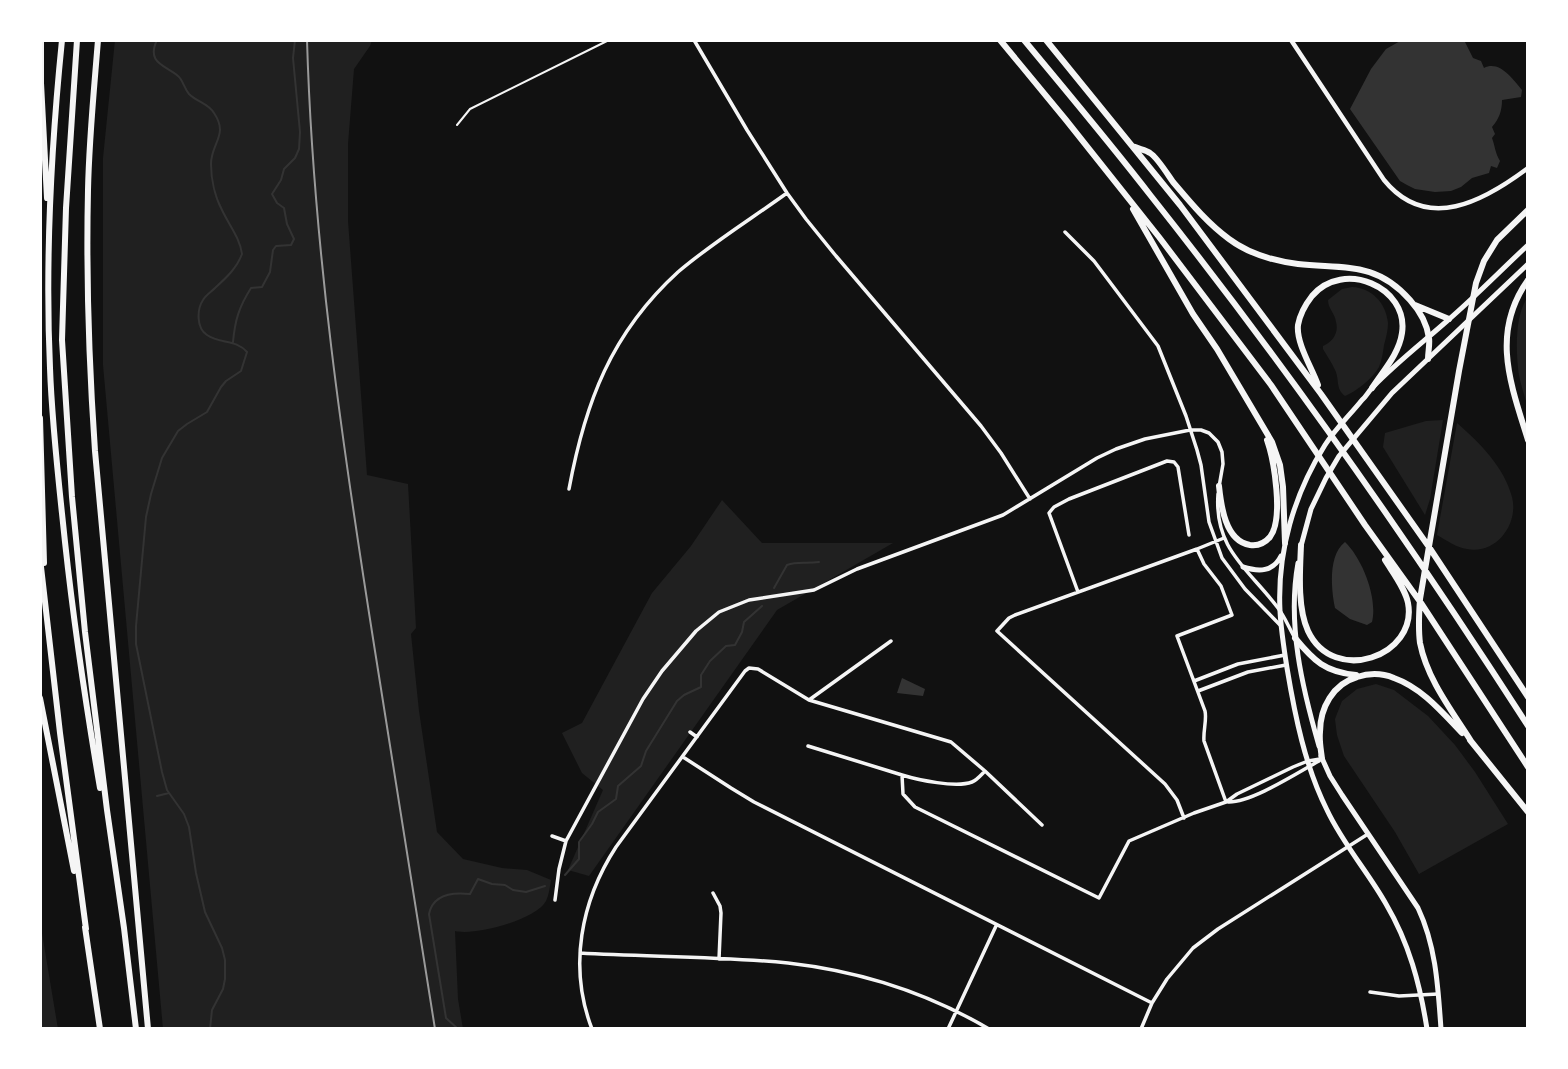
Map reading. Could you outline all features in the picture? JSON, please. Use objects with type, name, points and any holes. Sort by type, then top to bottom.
[{"type":"highway","points":[[42,40],[49,235],[50,367],[58,480],[85,702],[124,928]]},
{"type":"highway","points":[[49,235],[62,40]]},
{"type":"highway","points":[[77,40],[66,208],[62,340],[72,497],[85,632],[135,1029]]},
{"type":"highway","points":[[98,40],[88,187],[87,295],[90,374],[148,1029]]},
{"type":"highway","points":[[1000,40],[1126,195],[1271,385],[1435,624],[1528,767]]},
{"type":"highway","points":[[1024,40],[1152,197],[1274,357],[1438,589],[1528,726]]},
{"type":"highway","points":[[1046,40],[1180,205],[1321,394],[1429,547],[1528,697]]},
{"type":"highway","points":[[1133,147],[1150,152],[1193,206],[1229,239],[1244,248],[1283,262],[1337,265],[1368,271],[1400,289],[1419,312],[1429,337],[1428,359]]},
{"type":"highway","points":[[1126,195],[1151,243],[1272,442],[1280,465],[1283,487],[1284,546]]},
{"type":"highway","points":[[1471,741],[1438,688],[1420,644],[1420,599],[1476,283],[1484,261],[1502,234],[1528,210]]},
{"type":"highway","points":[[1321,394],[1304,351],[1298,327],[1304,306],[1317,290],[1334,280],[1353,278],[1375,284],[1391,297],[1403,323],[1395,355],[1372,388]]},
{"type":"highway","points":[[1528,280],[1512,308],[1506,344],[1510,377],[1528,440]]},
{"type":"highway","points":[[1413,304],[1450,319]]},
{"type":"highway","points":[[1219,486],[1223,512],[1231,531],[1245,543],[1256,545],[1270,537],[1275,525],[1275,468],[1257,415]]},
{"type":"highway","points":[[40,418],[46,617]]},
{"type":"highway","points":[[1301,545],[1303,613],[1311,636],[1326,652],[1343,660],[1374,658],[1399,639],[1408,617],[1408,604],[1365,525]]},
{"type":"highway","points":[[40,558],[100,1029]]},
{"type":"highway","points":[[1295,638],[1317,662],[1329,669],[1344,674],[1361,675]]},
{"type":"highway","points":[[1322,759],[1320,731],[1326,702],[1334,691],[1348,679],[1376,673],[1386,675],[1406,684],[1432,702],[1471,741],[1528,811]]},
{"type":"highway","points":[[40,698],[86,929]]},
{"type":"main road","points":[[1243,567],[1265,570],[1279,560],[1298,498],[1326,444],[1341,424],[1372,388],[1528,245]]},
{"type":"main road","points":[[1441,1029],[1434,953],[1426,925],[1412,899],[1342,795],[1322,759],[1295,638],[1293,603],[1296,574],[1311,509],[1339,456],[1392,393],[1528,264]]},
{"type":"main road","points":[[1284,546],[1280,587],[1281,626],[1299,731],[1327,810],[1399,927],[1415,970],[1427,1029]]},
{"type":"main road","points":[[1281,626],[1295,638]]},
{"type":"street","points":[[694,40],[787,193],[841,262],[981,426],[1030,499]]},
{"type":"street","points":[[1290,40],[1384,180],[1409,202],[1435,209],[1456,207],[1486,195],[1528,168]]},
{"type":"street","points":[[569,489],[579,437],[590,403],[608,363],[631,326],[679,272],[787,193]]},
{"type":"street","points":[[1065,232],[1094,261],[1154,339],[1190,430],[1201,466],[1209,522],[1222,558],[1245,589],[1281,626]]},
{"type":"street","points":[[555,900],[566,841],[649,690],[662,671],[707,621],[727,608],[749,600],[814,590],[857,569],[1003,515],[1116,449],[1145,439],[1190,430],[1205,431],[1214,437],[1221,446],[1223,464],[1218,509],[1224,538],[1231,553],[1280,610],[1295,638]]},
{"type":"street","points":[[1078,592],[1049,513],[1069,499],[1167,461],[1174,462],[1178,467],[1189,535]]},
{"type":"street","points":[[1184,818],[1177,800],[1165,784],[997,631],[1015,615],[1224,538]]},
{"type":"street","points":[[1197,549],[1204,564],[1221,586],[1233,615],[1177,636],[1206,716],[1204,741],[1226,802]]},
{"type":"street","points":[[808,700],[891,641]]},
{"type":"street","points":[[1194,681],[1238,664],[1285,654]]},
{"type":"street","points":[[1198,691],[1253,670],[1287,665]]},
{"type":"street","points":[[592,1029],[583,1002],[580,953],[583,922],[592,894],[616,847],[749,668],[758,669],[808,700],[951,742],[1042,825]]},
{"type":"street","points":[[690,732],[697,737]]},
{"type":"street","points":[[808,746],[923,781],[971,782],[985,771]]},
{"type":"street","points":[[683,757],[754,802],[1152,1003]]},
{"type":"street","points":[[902,775],[903,794],[915,807],[1100,898],[1129,841],[1322,759]]},
{"type":"street","points":[[1226,802],[1239,802],[1309,763]]},
{"type":"street","points":[[1141,1029],[1152,1003],[1193,948],[1218,929],[1368,834]]},
{"type":"street","points":[[552,836],[566,841]]},
{"type":"street","points":[[713,893],[721,913],[719,959]]},
{"type":"street","points":[[948,1029],[997,925]]},
{"type":"street","points":[[580,953],[788,963],[843,972],[902,989],[957,1010],[989,1029]]},
{"type":"street","points":[[1370,992],[1399,996],[1438,994]]},
{"type":"lane","points":[[457,125],[470,109],[608,40]]},
{"type":"shaded area","points":[[115,40],[372,40],[354,69],[348,144],[348,221],[367,475],[408,484],[416,628],[411,634],[437,832],[463,859],[502,868],[527,870],[551,880],[546,901],[530,914],[490,929],[455,931],[458,999],[463,1029],[163,1029],[103,365],[103,158]]},
{"type":"shaded area","points":[[1402,40],[1464,40],[1473,58],[1481,61],[1484,68],[1500,68],[1522,90],[1521,97],[1502,100],[1500,115],[1492,127],[1495,134],[1492,138],[1500,161],[1497,168],[1491,166],[1489,173],[1472,178],[1451,191],[1415,189],[1400,181],[1350,109],[1371,69],[1386,49]]},
{"type":"shaded area","points":[[1352,287],[1366,290],[1377,298],[1387,316],[1388,326],[1379,367],[1364,384],[1345,396],[1340,390],[1323,346],[1332,339],[1337,329],[1328,300],[1342,289]]},
{"type":"shaded area","points":[[1528,297],[1528,408],[1519,375],[1517,346],[1520,314]]},
{"type":"shaded area","points":[[1443,420],[1425,515],[1383,447],[1385,433],[1426,421]]},
{"type":"shaded area","points":[[1457,423],[1497,466],[1512,497],[1512,517],[1503,535],[1496,542],[1478,550],[1459,547],[1437,535]]},
{"type":"shaded area","points":[[722,500],[762,543],[893,543],[777,610],[589,876],[568,870],[603,790],[582,773],[562,733],[582,723],[652,593],[691,546]]},
{"type":"shaded area","points":[[1345,542],[1363,568],[1371,590],[1372,622],[1367,625],[1350,619],[1335,608],[1332,592],[1333,564]]},
{"type":"shaded area","points":[[902,678],[925,689],[923,696],[897,693]]},
{"type":"shaded area","points":[[1376,684],[1394,690],[1428,716],[1475,772],[1508,824],[1419,874],[1395,832],[1344,756],[1337,735],[1335,719],[1342,701],[1357,689]]},
{"type":"shaded area","points":[[40,921],[58,1029],[40,1029]]},
{"type":"waterway","points":[[157,40],[154,48],[155,59],[180,78],[189,94],[209,107],[218,121],[220,133],[211,164],[215,194],[237,237],[242,254],[231,272],[203,300],[199,318],[201,328],[207,335],[238,345],[247,352],[241,371],[221,387],[207,412],[178,431],[162,458],[146,517],[136,626],[136,644],[162,772],[167,790],[184,814],[189,827],[205,912],[225,960],[223,989],[212,1010],[210,1029]]},
{"type":"waterway","points":[[233,342],[236,320],[241,308],[251,288],[262,287],[270,272],[273,250],[276,246],[291,245],[294,239],[284,208],[272,194],[284,169],[295,158],[299,149],[300,132],[293,58],[295,40]]},
{"type":"waterway","points":[[774,588],[787,565],[819,562]]},
{"type":"waterway","points":[[565,875],[579,859],[579,842],[598,812],[616,799],[618,786],[641,766],[646,751],[677,701],[701,687],[701,675],[710,661],[726,646],[735,645],[744,622],[762,606]]},
{"type":"waterway","points":[[157,796],[169,793]]},
{"type":"waterway","points":[[458,1029],[446,1018],[429,914],[431,907],[444,896],[470,894],[478,879],[526,892],[545,886]]},
{"type":"railway","points":[[307,40],[316,194],[331,347],[363,575],[435,1029]]}]
